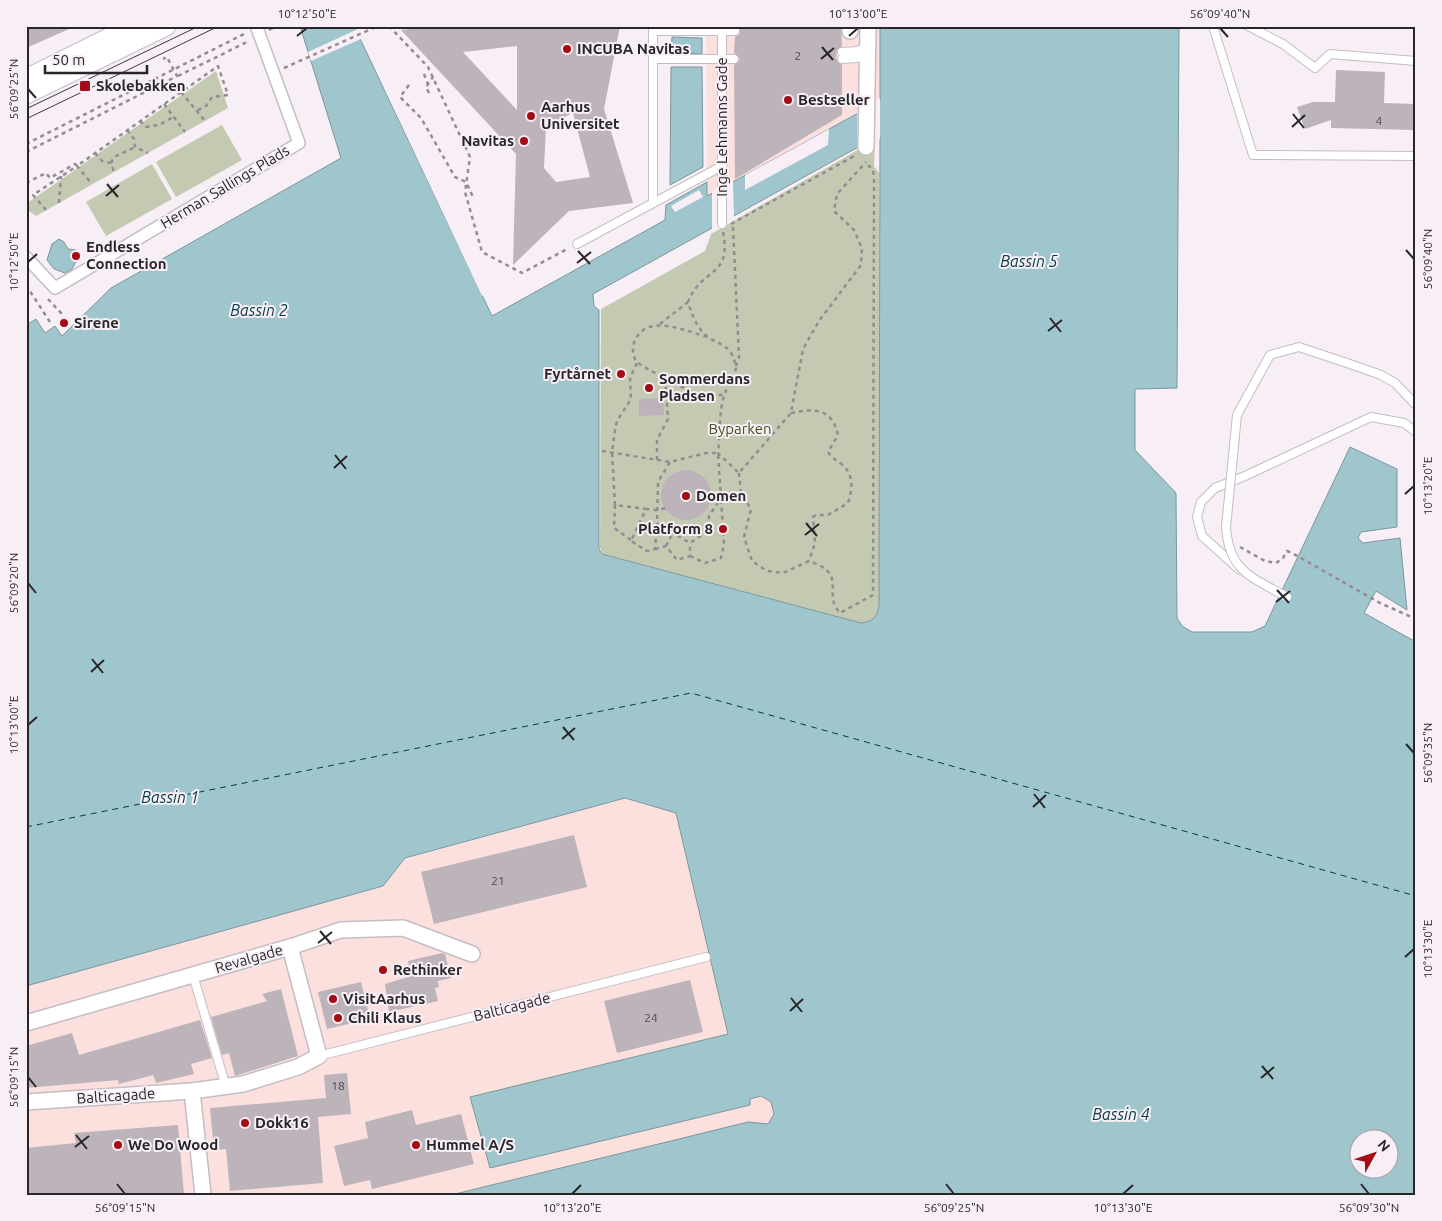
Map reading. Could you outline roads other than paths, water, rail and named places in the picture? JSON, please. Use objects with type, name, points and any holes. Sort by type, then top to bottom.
[{"type":"street","points":[[26,79],[133,26]]},
{"type":"street","points":[[26,94],[166,26]]},
{"type":"street","points":[[866,148],[868,26]]},
{"type":"street","name":"Herman Sallings Plads","points":[[26,258],[55,288],[300,143],[258,31]]},
{"type":"street","name":"Revalgade","points":[[26,1023],[290,947],[341,930],[403,928],[472,954]]},
{"type":"street","points":[[290,947],[319,1056]]},
{"type":"street","name":"Balticagade","points":[[26,1102],[226,1087],[243,1084],[298,1067],[319,1056]]},
{"type":"street","points":[[192,1091],[204,1195]]},
{"type":"lane","points":[[1213,26],[1253,155],[1416,156]]},
{"type":"lane","points":[[1248,26],[1283,44],[1315,68],[1330,54],[1416,61]]},
{"type":"lane","points":[[653,203],[653,28],[722,28],[735,31]]},
{"type":"lane","name":"Inge Lehmanns Gade","points":[[722,28],[722,224]]},
{"type":"lane","points":[[842,56],[858,58],[866,52],[868,47]]},
{"type":"lane","points":[[653,59],[734,59]]},
{"type":"lane","points":[[577,244],[722,166]]},
{"type":"lane","points":[[1416,405],[1395,383],[1382,375],[1299,347],[1285,349],[1270,355],[1236,415],[1226,527],[1227,545],[1231,557],[1248,574],[1287,597],[1244,573],[1202,536],[1197,517],[1202,502],[1215,488],[1245,476],[1372,417],[1404,423],[1416,432]]},
{"type":"lane","name":"Balticagade","points":[[319,1056],[706,958]]},
{"type":"lane","points":[[193,975],[226,1087]]},
{"type":"water","points":[[300,26],[354,26],[492,316],[665,220],[666,205],[707,182],[707,196],[880,101],[880,26],[1179,26],[1177,388],[1135,389],[1135,450],[1176,493],[1177,618],[1182,626],[1192,632],[1252,632],[1265,626],[1350,447],[1397,469],[1397,527],[1361,532],[1358,538],[1363,543],[1400,538],[1407,610],[1376,591],[1364,613],[1416,642],[1416,1195],[451,1195],[748,1122],[768,1124],[774,1114],[771,1102],[761,1096],[750,1099],[750,1105],[490,1168],[470,1097],[728,1034],[676,813],[625,798],[405,858],[383,886],[26,986],[26,321],[28,324],[36,319],[45,333],[55,326],[62,336],[111,288],[341,158]],"holes":[[[880,135],[879,605],[876,615],[872,620],[861,623],[602,554],[599,549],[599,310],[594,306],[593,294]]]},
{"type":"water","points":[[672,37],[702,38],[702,54],[671,52]]},
{"type":"water","points":[[671,67],[702,67],[703,167],[670,185]]},
{"type":"water","points":[[59,239],[64,242],[68,249],[76,250],[79,256],[72,269],[65,273],[54,269],[47,260],[52,244]]},
{"type":"tram line","points":[[26,109],[199,26]]},
{"type":"tram line","points":[[26,119],[219,26]]},
{"type":"place","name":"INCUBA Navitas","points":[[567,49]]},
{"type":"place","name":"Skolebakken","points":[[85,86]]},
{"type":"place","name":"Bestseller","points":[[788,100]]},
{"type":"place","name":"Aarhus Universitet","points":[[531,116]]},
{"type":"place","name":"Navitas","points":[[524,141]]},
{"type":"place","name":"Endless Connection","points":[[76,256]]},
{"type":"place","name":"Sirene","points":[[64,323]]},
{"type":"place","name":"Fyrtårnet","points":[[621,374]]},
{"type":"place","name":"Sommerdans Pladsen","points":[[649,388]]},
{"type":"place","name":"Domen","points":[[686,496]]},
{"type":"place","name":"Platform 8","points":[[723,529]]},
{"type":"place","name":"Rethinker","points":[[383,970]]},
{"type":"place","name":"VisitAarhus","points":[[333,999]]},
{"type":"place","name":"Chili Klaus","points":[[338,1018]]},
{"type":"place","name":"Dokk16","points":[[245,1123]]},
{"type":"place","name":"We Do Wood","points":[[118,1145]]},
{"type":"place","name":"Hummel A/S","points":[[416,1145]]},
{"type":"water label","name":"Bassin 5","points":[[1029,261]]},
{"type":"water label","name":"Bassin 2","points":[[259,310]]},
{"type":"water label","name":"Bassin 1","points":[[170,797]]},
{"type":"water label","name":"Bassin 4","points":[[1121,1114]]},
{"type":"park label","name":"Byparken","points":[[740,429]]}]
